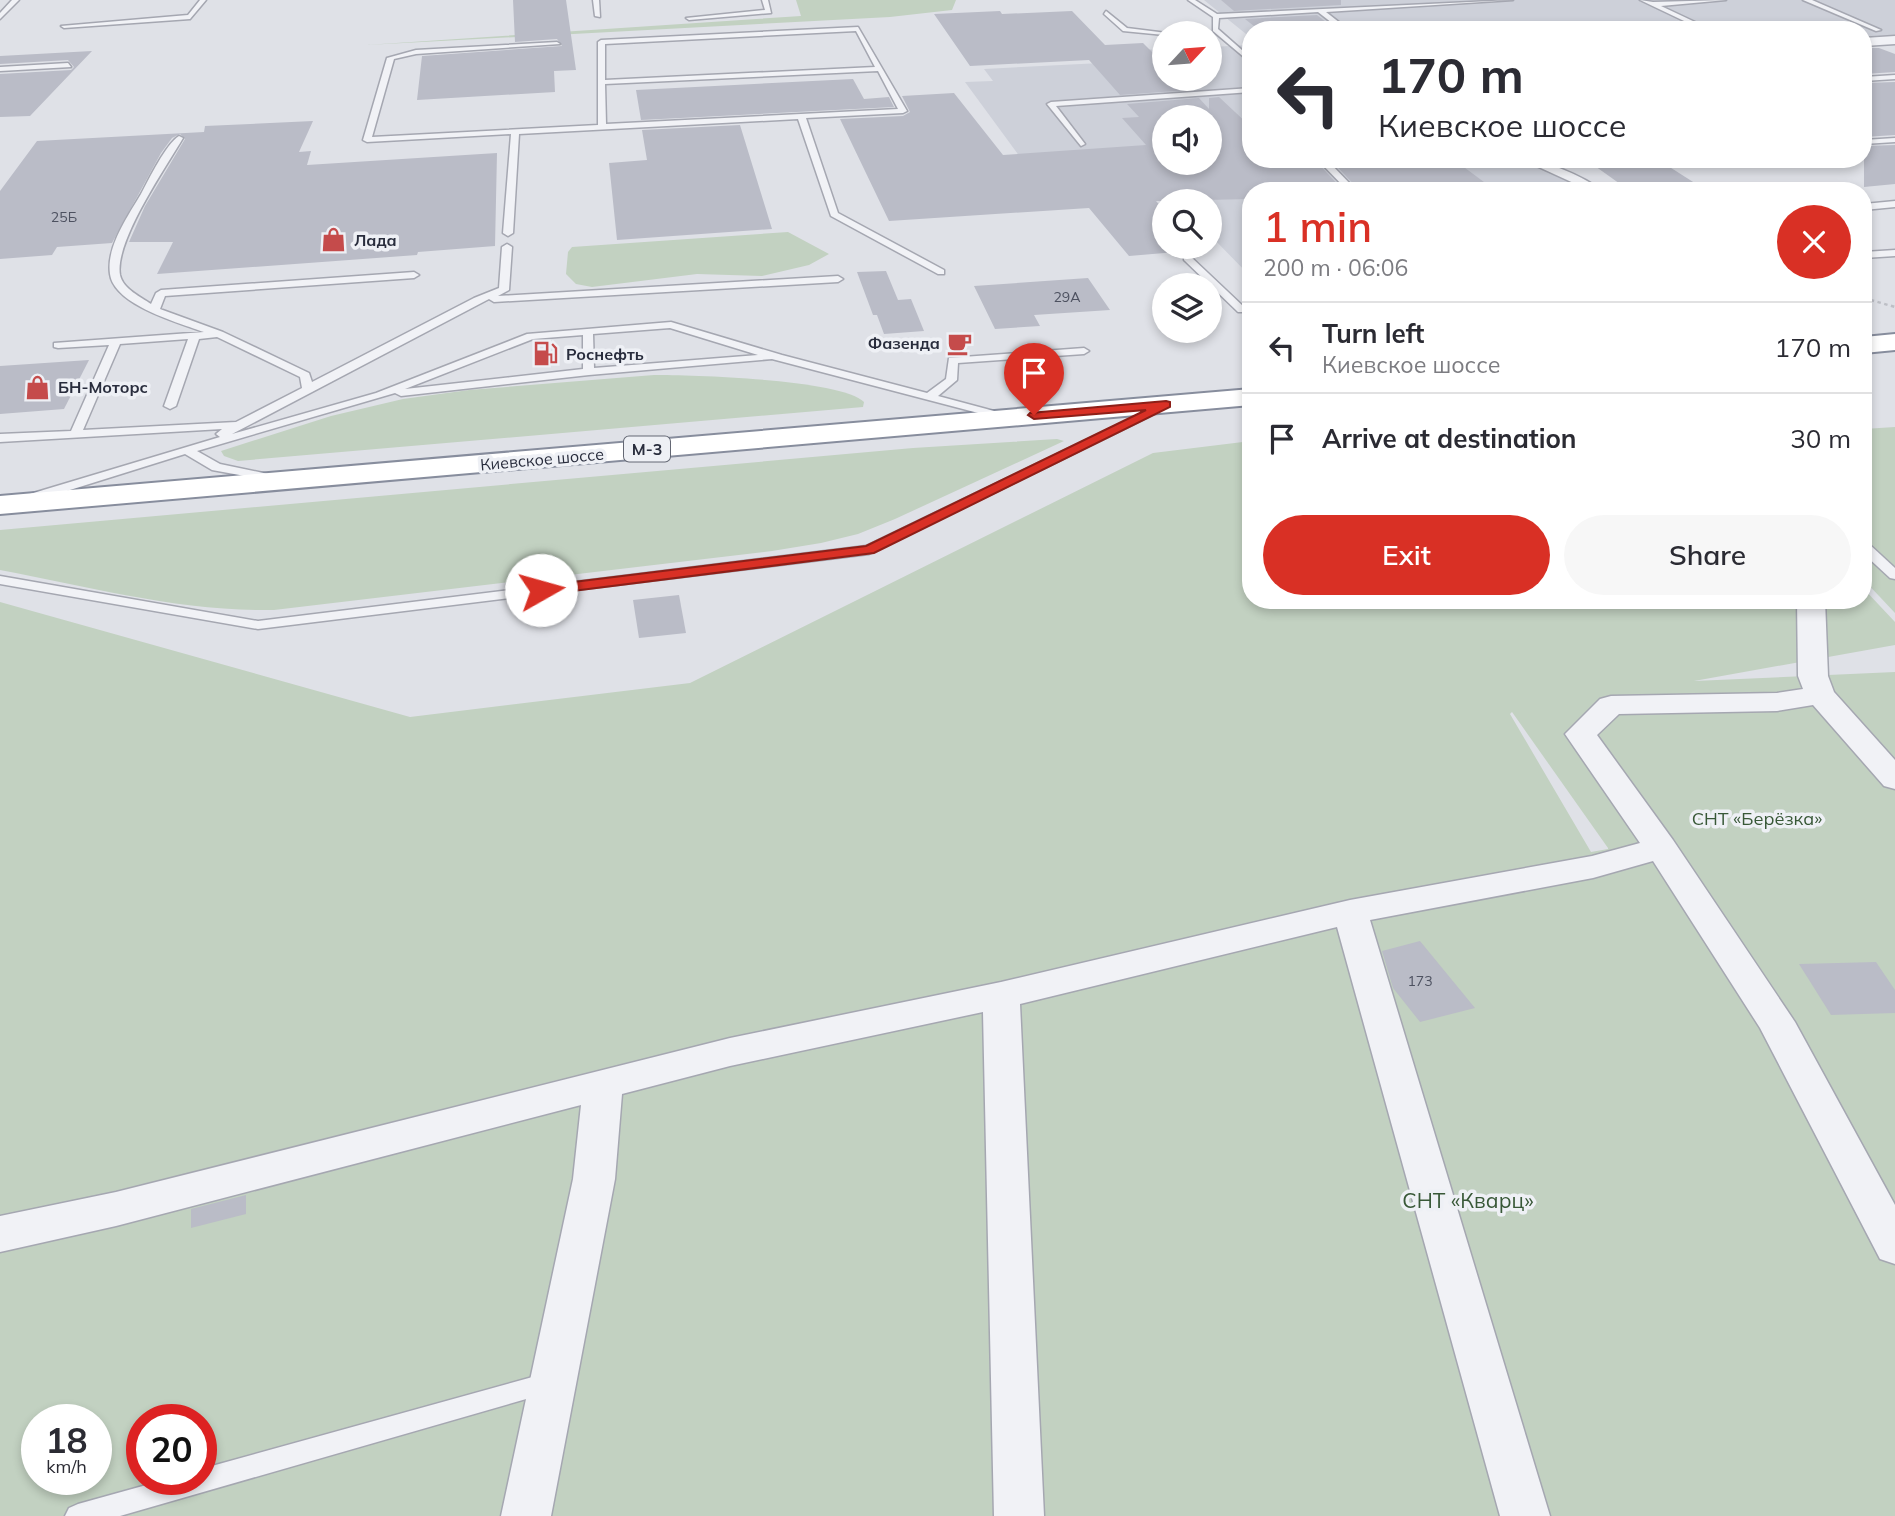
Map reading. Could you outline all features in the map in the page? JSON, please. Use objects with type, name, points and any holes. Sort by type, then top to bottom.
[{"type":"highway","points":[[1872,344],[1895,342]]},
{"type":"highway","name":"Киевское шоссе","points":[[6,505],[1242,398]]},
{"type":"street","points":[[1872,41],[1895,40]]},
{"type":"street","points":[[1811,609],[1813,676],[1820,695],[1895,779]]},
{"type":"street","points":[[1820,695],[1777,702],[1611,705],[1580,734],[1661,848],[1776,1022],[1895,1247]]},
{"type":"street","points":[[0,1234],[116,1209],[730,1052],[1001,995],[1350,912],[1593,867],[1661,848]]},
{"type":"street","points":[[1350,912],[1525,1516]]},
{"type":"street","points":[[1001,995],[1019,1516]]},
{"type":"street","points":[[526,1516],[594,1179],[603,1084]]},
{"type":"lane","points":[[0,17],[16,0]]},
{"type":"lane","points":[[64,26],[190,17],[203,0]]},
{"type":"lane","points":[[596,0],[598,16]]},
{"type":"lane","points":[[689,18],[769,12],[765,0]]},
{"type":"lane","points":[[1191,0],[1216,16],[1510,0]]},
{"type":"lane","points":[[1643,0],[1689,21]]},
{"type":"lane","points":[[1651,4],[1723,0]]},
{"type":"lane","points":[[1806,0],[1856,21]]},
{"type":"lane","points":[[1319,10],[1334,21]]},
{"type":"lane","points":[[1106,13],[1125,30],[1152,32]]},
{"type":"lane","points":[[1216,16],[1215,30],[1242,53]]},
{"type":"lane","points":[[1872,28],[1878,30]]},
{"type":"lane","points":[[557,44],[416,52],[391,58],[367,140],[903,111],[858,29],[628,40],[601,42],[602,127]]},
{"type":"lane","points":[[0,69],[68,65]]},
{"type":"lane","points":[[602,82],[879,69]]},
{"type":"lane","points":[[1872,78],[1895,77]]},
{"type":"lane","points":[[1081,144],[1051,104],[1242,91]]},
{"type":"lane","points":[[801,116],[834,214],[941,272]]},
{"type":"lane","points":[[508,233],[515,131]]},
{"type":"lane","points":[[179,138],[120,240],[114,273],[121,287],[154,310],[219,334],[305,375],[308,389]]},
{"type":"lane","points":[[1872,141],[1895,140]]},
{"type":"lane","points":[[1330,168],[1344,182]]},
{"type":"lane","points":[[1548,168],[1583,182]]},
{"type":"lane","points":[[1872,206],[1895,204]]},
{"type":"lane","points":[[188,451],[478,300],[505,290],[507,247]]},
{"type":"lane","points":[[1872,254],[1895,253]]},
{"type":"lane","points":[[1188,259],[1242,310]]},
{"type":"lane","points":[[154,310],[161,293],[414,275]]},
{"type":"lane","points":[[478,300],[838,279]]},
{"type":"lane","points":[[6,505],[380,395],[531,336],[671,325],[778,357],[1007,418]]},
{"type":"lane","points":[[589,331],[589,372]]},
{"type":"lane","points":[[58,345],[219,334]]},
{"type":"lane","points":[[170,406],[195,335]]},
{"type":"lane","points":[[76,432],[116,341]]},
{"type":"lane","points":[[929,397],[951,380],[953,360],[1084,351]]},
{"type":"lane","points":[[380,395],[589,372],[778,357]]},
{"type":"lane","points":[[0,580],[258,625],[869,550],[1166,404]]},
{"type":"lane","points":[[0,438],[239,425]]},
{"type":"lane","points":[[188,451],[216,467],[286,481]]},
{"type":"lane","points":[[1872,554],[1895,575]]},
{"type":"lane","points":[[78,1516],[553,1381]]},
{"type":"path","points":[[1872,300],[1895,307]]},
{"type":"shaded area","points":[[1204,0],[1895,0],[1895,35],[1872,36],[1872,21],[1242,21],[1242,31]]},
{"type":"shaded area","points":[[1242,45],[1242,168],[1552,168],[1571,182],[1242,182],[1242,268],[1222,247],[1222,189],[1152,189],[1152,195],[1053,202],[965,82],[993,81],[984,69],[1101,63],[1090,52],[1152,49],[1152,91],[1222,91],[1222,46]]},
{"type":"green space","points":[[796,0],[956,0],[952,10],[890,17],[366,45],[801,16]]},
{"type":"green space","points":[[788,232],[829,254],[809,265],[762,276],[697,274],[592,287],[576,284],[566,274],[568,252],[572,247]]},
{"type":"green space","points":[[654,375],[731,377],[798,383],[850,394],[864,402],[863,407],[238,461],[224,456],[221,451],[331,416],[403,399],[469,390]]},
{"type":"green space","points":[[1895,427],[1895,613],[1872,589],[1872,428]]},
{"type":"green space","points":[[1057,439],[1064,441],[858,534],[772,551],[274,610],[240,610],[171,603],[0,570],[0,530],[913,448]]},
{"type":"green space","points":[[1242,442],[1242,609],[1872,609],[1872,598],[1895,622],[1895,645],[1694,681],[1895,672],[1895,1516],[0,1516],[0,602],[410,717],[690,683],[1153,453]],"holes":[[[1512,712],[1608,849],[1591,852],[1510,714]]]},
{"type":"building","points":[[513,0],[566,0],[576,70],[554,71],[555,92],[417,100],[422,56],[562,46],[557,39],[515,42]]},
{"type":"building","points":[[1221,0],[1341,0],[1341,5],[1234,11]]},
{"type":"building","points":[[1072,11],[1105,45],[1143,43],[1152,52],[1152,91],[1176,91],[1120,95],[1089,60],[970,66],[934,14]]},
{"type":"building","points":[[1317,15],[1325,21],[1248,21],[1245,19]]},
{"type":"building","points":[[1872,48],[1895,54],[1895,72],[1872,73]]},
{"type":"building","points":[[92,51],[30,116],[0,117],[0,74],[71,70],[74,67],[68,60],[0,64],[0,56]]},
{"type":"building","points":[[853,79],[864,99],[889,97],[894,107],[641,120],[636,90]]},
{"type":"building","points":[[1895,82],[1895,135],[1872,136],[1872,83]]},
{"type":"building","points":[[954,93],[1003,155],[1146,145],[1122,118],[1139,117],[1127,104],[1199,98],[1205,105],[1152,105],[1152,175],[1222,175],[1222,105],[1209,105],[1209,98],[1219,97],[1242,119],[1242,168],[1322,168],[1336,182],[1242,182],[1242,199],[1222,200],[1222,189],[1152,189],[1152,254],[1129,256],[1089,208],[889,221],[840,119],[903,116],[910,112],[902,96]]},
{"type":"building","points":[[313,121],[299,152],[311,151],[307,165],[497,153],[495,246],[418,252],[417,255],[157,274],[173,242],[129,242],[145,206],[185,139],[180,134],[172,138],[161,153],[112,243],[57,247],[52,255],[0,259],[0,191],[37,141],[204,132],[205,126]]},
{"type":"building","points":[[740,125],[772,229],[617,240],[609,163],[647,160],[642,130]]},
{"type":"building","points":[[1895,145],[1895,184],[1872,186],[1872,182],[1864,182],[1864,168],[1872,168],[1872,146]]},
{"type":"building","points":[[1338,168],[1465,168],[1484,182],[1352,182]]},
{"type":"building","points":[[1598,168],[1671,168],[1693,182],[1617,182]]},
{"type":"building","points":[[886,271],[898,300],[911,299],[924,331],[884,334],[877,315],[873,315],[857,272]]},
{"type":"building","points":[[1088,278],[1110,310],[1034,315],[1040,326],[995,329],[974,286]]},
{"type":"building","name":"БН-Моторс","points":[[89,360],[64,409],[0,414],[0,366]]},
{"type":"building","points":[[679,595],[686,633],[639,638],[633,600]]},
{"type":"building","points":[[1420,941],[1475,1008],[1420,1022],[1393,988],[1382,951]]},
{"type":"building","points":[[1876,962],[1895,990],[1895,1013],[1831,1015],[1799,964]]},
{"type":"building","points":[[246,1195],[246,1214],[191,1228],[191,1209]]},
{"type":"place","name":"Лада","points":[[334,240]]},
{"type":"place","name":"Фазенда","points":[[960,343]]},
{"type":"place","name":"Роснефть","points":[[546,354]]},
{"type":"place","name":"БН-Моторс","points":[[38,387]]},
{"type":"route","points":[[541,590],[869,550],[1166,404],[1034,415]]},
{"type":"park label","name":"СНТ «Берёзка»","points":[[1757,818]]},
{"type":"park label","name":"СНТ «Кварц»","points":[[1468,1200]]}]
